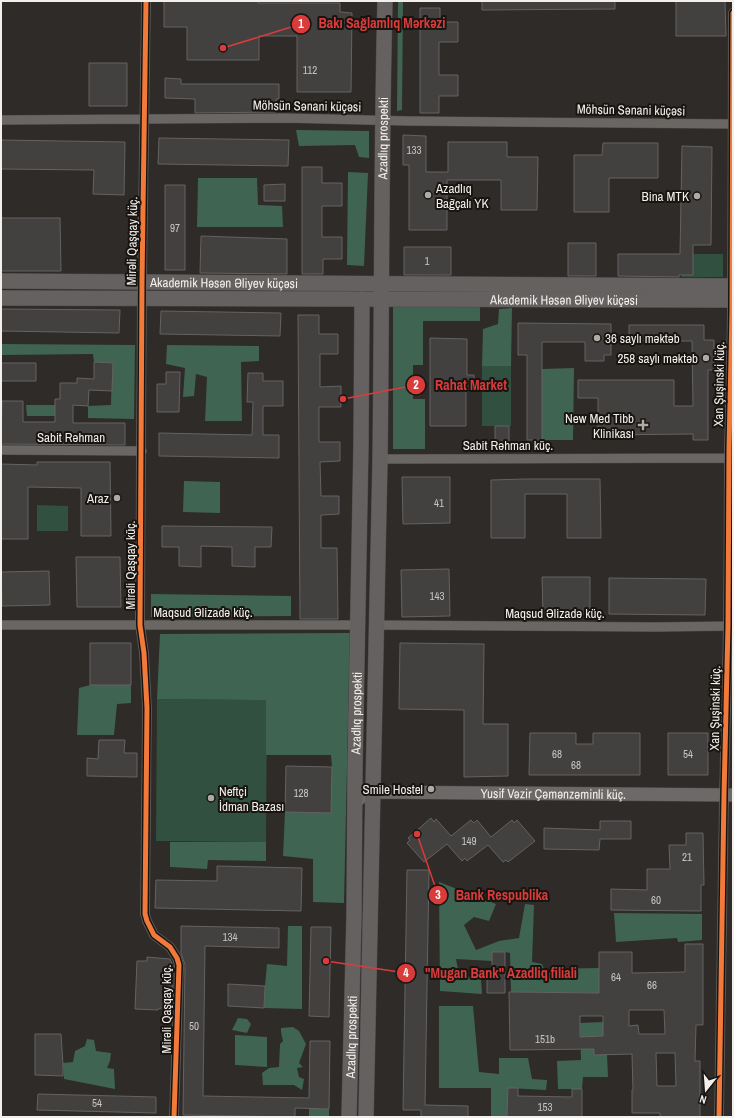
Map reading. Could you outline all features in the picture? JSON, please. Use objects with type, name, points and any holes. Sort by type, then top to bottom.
[{"type":"main road","name":"Azadlıq prospekti","points":[[366,1117],[380,459],[386,303],[382,120],[385,1]]},
{"type":"main road","name":"Akademik Həsən Əliyev küçəsi","points":[[1,281],[351,284],[386,281],[733,293]]},
{"type":"main road","name":"Akademik Həsən Əliyev küçəsi","points":[[1,298],[142,298],[386,303],[618,299],[733,293]]},
{"type":"main road","name":"Azadlıq prospekti","points":[[348,1117],[354,916],[357,626],[361,444],[358,303]]},
{"type":"main road","name":"Yusif Vəzir Çəmənzəminli küç.","points":[[373,792],[728,795]]},
{"type":"main road","points":[[355,803],[360,796],[373,792]]},
{"type":"main road","points":[[352,1004],[356,1008],[360,1009],[364,1008],[368,1004]]},
{"type":"street","name":"Mirəli Qaşqay küç.","points":[[146,1],[142,282],[140,625],[144,653],[147,708],[145,914],[154,935],[170,947],[177,958],[179,965],[174,1117]]},
{"type":"street","name":"Xan Şuşinski küç.","points":[[719,1117],[728,795],[733,293],[733,13]]},
{"type":"street","name":"Möhsün Sənani küçəsi","points":[[1,120],[284,118],[732,124]]},
{"type":"street","name":"Sabit Rəhman","points":[[1,450],[142,450]]},
{"type":"street","name":"Sabit Rəhman küç.","points":[[380,459],[731,458]]},
{"type":"street","name":"Maqsud Əlizadə küç.","points":[[1,625],[357,626]]},
{"type":"street","name":"Maqsud Əlizadə küç.","points":[[377,625],[656,627],[730,626]]},
{"type":"green space","points":[[398,1],[403,1],[402,110],[397,111]]},
{"type":"green space","points":[[296,130],[369,131],[369,158],[359,157],[355,145],[299,146]]},
{"type":"green space","points":[[348,172],[368,173],[364,266],[347,265]]},
{"type":"green space","points":[[198,178],[257,178],[258,205],[282,206],[283,227],[197,227]]},
{"type":"green space","points":[[682,254],[723,254],[723,277],[682,277]]},
{"type":"green space","points":[[393,307],[480,307],[480,321],[423,321],[423,365],[413,365],[413,399],[425,399],[425,449],[393,449]]},
{"type":"green space","points":[[512,308],[511,366],[482,366],[483,329],[498,324],[499,309]]},
{"type":"green space","points":[[1,344],[135,345],[134,419],[88,418],[88,406],[111,405],[112,363],[94,362],[93,354],[1,355]]},
{"type":"green space","points":[[167,345],[259,346],[259,361],[241,362],[242,421],[205,421],[207,377],[196,374],[194,396],[183,397],[185,368],[166,364]]},
{"type":"green space","points":[[482,366],[511,366],[511,426],[482,426]]},
{"type":"green space","points":[[574,368],[573,440],[542,440],[542,369]]},
{"type":"green space","points":[[26,405],[55,405],[55,416],[27,416]]},
{"type":"green space","points":[[184,481],[220,482],[220,513],[183,512]]},
{"type":"green space","points":[[37,505],[68,506],[68,531],[37,531]]},
{"type":"green space","points":[[151,594],[291,596],[291,616],[151,617]]},
{"type":"green space","points":[[350,633],[344,903],[313,902],[313,859],[283,856],[285,812],[332,767],[331,755],[266,755],[266,700],[157,699],[160,634]]},
{"type":"green space","points":[[90,685],[131,685],[131,703],[117,704],[114,735],[77,735],[79,688]]},
{"type":"green space","name":"Neftçi İdman Bazası","points":[[157,699],[267,700],[266,842],[156,841]]},
{"type":"green space","points":[[170,842],[266,842],[266,861],[208,860],[207,869],[170,867]]},
{"type":"green space","points":[[439,882],[496,904],[489,921],[474,917],[464,925],[476,950],[499,941],[519,938],[525,904],[534,905],[532,962],[542,964],[544,969],[599,968],[600,993],[511,992],[510,953],[505,952],[492,961],[456,959],[459,974],[481,979],[482,994],[440,991]]},
{"type":"green space","points":[[614,913],[702,914],[702,940],[678,942],[677,938],[616,942]]},
{"type":"green space","points":[[288,926],[302,926],[302,1009],[264,1008],[267,964],[287,966]]},
{"type":"green space","points":[[439,1006],[473,1006],[479,1072],[499,1074],[499,1058],[528,1058],[532,1079],[547,1080],[546,1090],[508,1088],[507,1117],[491,1117],[491,1088],[439,1088]]},
{"type":"green space","points":[[238,1018],[247,1019],[251,1024],[247,1033],[232,1030]]},
{"type":"green space","points":[[603,1022],[603,1036],[594,1037],[594,1054],[607,1054],[608,1077],[583,1077],[582,1089],[558,1089],[557,1061],[581,1060],[580,1023]]},
{"type":"green space","points":[[293,1027],[299,1031],[306,1044],[299,1063],[303,1067],[297,1068],[299,1077],[304,1079],[302,1090],[294,1085],[263,1085],[262,1073],[269,1068],[279,1067],[280,1044],[283,1041],[281,1028]]},
{"type":"green space","points":[[235,1035],[267,1037],[267,1067],[235,1065]]},
{"type":"green space","points":[[87,1039],[94,1040],[96,1051],[111,1053],[107,1068],[114,1069],[115,1089],[64,1079],[63,1063],[73,1062],[75,1051],[85,1046]]},
{"type":"green space","points":[[309,1109],[329,1109],[329,1117],[309,1117]]},
{"type":"building","points":[[164,1],[340,3],[340,12],[352,13],[351,92],[297,92],[297,36],[259,36],[259,60],[187,60],[187,27],[164,27]]},
{"type":"building","points":[[482,1],[615,1],[615,9],[482,10]]},
{"type":"building","points":[[676,1],[725,1],[726,36],[676,36]]},
{"type":"building","points":[[420,8],[440,8],[440,22],[458,22],[458,42],[439,42],[439,75],[458,75],[458,96],[439,96],[439,113],[420,113]]},
{"type":"building","points":[[89,63],[127,63],[127,106],[89,106]]},
{"type":"building","points":[[165,78],[181,79],[181,84],[279,84],[279,99],[276,99],[276,112],[195,113],[195,99],[165,98]]},
{"type":"building","name":"Azadlıq Bağçalı YK","points":[[403,135],[426,136],[426,172],[448,172],[448,142],[507,142],[507,157],[538,157],[537,210],[501,210],[501,180],[447,180],[447,230],[409,230],[409,165],[403,165]]},
{"type":"building","points":[[159,138],[289,140],[288,166],[158,164]]},
{"type":"building","points":[[1,140],[125,142],[124,195],[93,194],[94,170],[1,169]]},
{"type":"building","points":[[603,143],[658,143],[658,178],[609,178],[609,212],[574,212],[574,155],[602,155]]},
{"type":"building","name":"Bina MTK","points":[[682,146],[712,147],[711,245],[693,245],[693,275],[679,275],[679,277],[618,276],[618,254],[680,254]]},
{"type":"building","points":[[302,167],[322,167],[322,183],[342,183],[342,206],[322,206],[322,237],[342,237],[342,259],[323,259],[323,274],[302,274]]},
{"type":"building","points":[[285,184],[285,201],[264,201],[264,185]]},
{"type":"building","points":[[165,185],[185,185],[185,270],[165,270]]},
{"type":"building","points":[[1,218],[60,218],[61,271],[1,271]]},
{"type":"building","points":[[201,236],[287,239],[287,274],[200,273]]},
{"type":"building","points":[[568,243],[596,243],[596,276],[568,276]]},
{"type":"building","points":[[404,247],[451,247],[451,275],[404,275]]},
{"type":"building","points":[[1,309],[120,310],[119,333],[1,331]]},
{"type":"building","points":[[161,311],[281,313],[280,336],[160,334]]},
{"type":"building","points":[[298,315],[319,315],[319,334],[338,334],[338,354],[320,354],[320,387],[341,386],[341,407],[319,407],[319,442],[340,442],[340,461],[320,462],[321,496],[339,496],[339,514],[321,515],[321,548],[337,548],[338,619],[300,619]]},
{"type":"building","points":[[518,323],[611,324],[611,355],[604,355],[604,361],[585,361],[585,342],[542,342],[542,440],[527,440],[527,355],[518,355]]},
{"type":"building","points":[[629,325],[704,325],[704,340],[714,340],[714,370],[708,370],[708,440],[693,440],[693,434],[598,435],[598,398],[578,398],[578,380],[674,380],[674,406],[693,406],[692,341],[629,341]]},
{"type":"building","points":[[430,338],[467,339],[467,375],[474,375],[474,390],[466,389],[466,426],[430,426]]},
{"type":"building","points":[[94,362],[113,363],[112,391],[89,390],[88,406],[73,405],[73,423],[125,423],[125,445],[1,444],[2,401],[23,401],[23,422],[55,422],[55,399],[60,399],[60,383],[77,383],[77,378],[94,379]]},
{"type":"building","points":[[1,363],[36,363],[36,381],[1,381]]},
{"type":"building","points":[[166,372],[180,372],[179,412],[157,412],[157,384],[166,384]]},
{"type":"building","points":[[248,373],[263,373],[263,381],[283,381],[283,406],[263,406],[263,435],[279,435],[279,458],[159,456],[159,433],[252,435],[253,402],[247,402]]},
{"type":"building","points":[[495,426],[509,426],[509,442],[495,442]]},
{"type":"building","points":[[37,462],[110,462],[111,536],[81,536],[81,488],[28,487],[28,539],[1,539],[1,464],[37,465]]},
{"type":"building","points":[[402,477],[450,477],[450,523],[403,524]]},
{"type":"building","points":[[600,479],[601,538],[567,538],[567,494],[525,494],[525,538],[491,538],[491,480]]},
{"type":"building","points":[[162,526],[272,527],[271,547],[255,547],[255,567],[232,566],[232,547],[201,546],[201,567],[179,566],[179,547],[162,547]]},
{"type":"building","points":[[76,557],[120,557],[121,607],[77,607]]},
{"type":"building","points":[[449,569],[450,616],[402,617],[401,570]]},
{"type":"building","points":[[49,571],[50,605],[2,606],[1,572]]},
{"type":"building","points":[[542,577],[590,577],[590,614],[543,614]]},
{"type":"building","points":[[609,578],[706,579],[705,615],[609,614]]},
{"type":"building","points":[[90,643],[131,643],[131,685],[90,685]]},
{"type":"building","points":[[400,643],[484,644],[483,724],[508,724],[508,776],[464,777],[464,710],[399,709]]},
{"type":"building","points":[[530,733],[576,733],[576,744],[593,744],[593,733],[640,733],[640,775],[529,775]]},
{"type":"building","points":[[668,733],[708,733],[708,775],[668,775]]},
{"type":"building","points":[[99,740],[125,740],[124,753],[137,753],[137,777],[87,776],[87,758],[98,759]]},
{"type":"building","points":[[286,766],[332,767],[331,813],[285,812]]},
{"type":"building","points":[[431,818],[434,822],[436,819],[451,836],[471,820],[474,823],[477,820],[491,837],[512,820],[514,823],[517,820],[535,841],[508,862],[506,860],[503,862],[488,845],[467,861],[465,858],[462,861],[447,844],[424,862],[407,843],[410,840],[408,838]]},
{"type":"building","points":[[600,821],[631,821],[631,839],[600,839],[599,850],[544,849],[544,828],[600,830]]},
{"type":"building","points":[[686,833],[703,833],[704,885],[701,885],[701,911],[611,910],[611,889],[647,890],[647,869],[670,869],[669,845],[686,845]]},
{"type":"building","points":[[217,866],[302,868],[301,911],[155,908],[156,880],[217,881]]},
{"type":"building","points":[[407,870],[429,870],[425,1105],[468,1106],[468,1117],[421,1117],[421,1110],[403,1110]]},
{"type":"building","points":[[181,926],[279,928],[279,948],[205,946],[203,1096],[309,1098],[310,1041],[330,1041],[329,1109],[295,1108],[295,1117],[183,1115],[185,965],[181,953]]},
{"type":"building","points":[[311,927],[331,927],[329,1017],[309,1016]]},
{"type":"building","points":[[685,944],[703,944],[703,1025],[696,1025],[695,1061],[700,1061],[700,1117],[660,1117],[660,1113],[632,1113],[632,1054],[594,1055],[594,1049],[510,1050],[509,992],[599,993],[599,952],[632,952],[632,973],[685,972]],"holes":[[[629,1010],[664,1010],[665,1034],[639,1034],[638,1025],[629,1026]],[[580,1016],[603,1016],[603,1036],[580,1037]],[[656,1053],[675,1053],[676,1086],[657,1086]]]},
{"type":"building","points":[[492,952],[505,952],[505,993],[487,993],[487,973],[492,973]]},
{"type":"building","points":[[147,957],[170,959],[173,966],[172,997],[165,1007],[158,1010],[135,1009],[137,961],[147,961]]},
{"type":"building","points":[[228,984],[265,986],[264,1008],[228,1006]]},
{"type":"building","points":[[35,1034],[61,1034],[63,1076],[35,1075]]},
{"type":"building","points":[[508,1088],[518,1088],[518,1096],[572,1097],[572,1089],[582,1089],[582,1117],[507,1117]]},
{"type":"building","points":[[38,1094],[156,1097],[156,1113],[37,1110]]},
{"type":"cycle path","points":[[146,1],[142,282],[140,625],[144,653],[147,708],[145,914],[154,935],[170,947],[177,958],[179,965],[174,1117]]},
{"type":"cycle path","points":[[719,1117],[732,312],[733,13]]},
{"type":"place","name":"Bakı Sağlamlıq Mərkəzi","points":[[223,48]]},
{"type":"place","name":"Azadlıq Bağçalı YK","points":[[428,195]]},
{"type":"place","name":"Bina MTK","points":[[697,196]]},
{"type":"place","name":"36 saylı məktəb","points":[[597,338]]},
{"type":"place","name":"258 saylı məktəb","points":[[706,358]]},
{"type":"place","name":"Rahat Market","points":[[343,399]]},
{"type":"place","name":"New Med Tibb Klinikası","points":[[643,425]]},
{"type":"place","name":"Araz","points":[[117,498]]},
{"type":"place","name":"Smile Hostel","points":[[431,789]]},
{"type":"place","name":"Neftçi İdman Bazası","points":[[211,798]]},
{"type":"place","name":"Bank Respublika","points":[[417,834]]},
{"type":"place","name":"\"Mugan Bank\" Azadliq filiali","points":[[326,961]]}]
